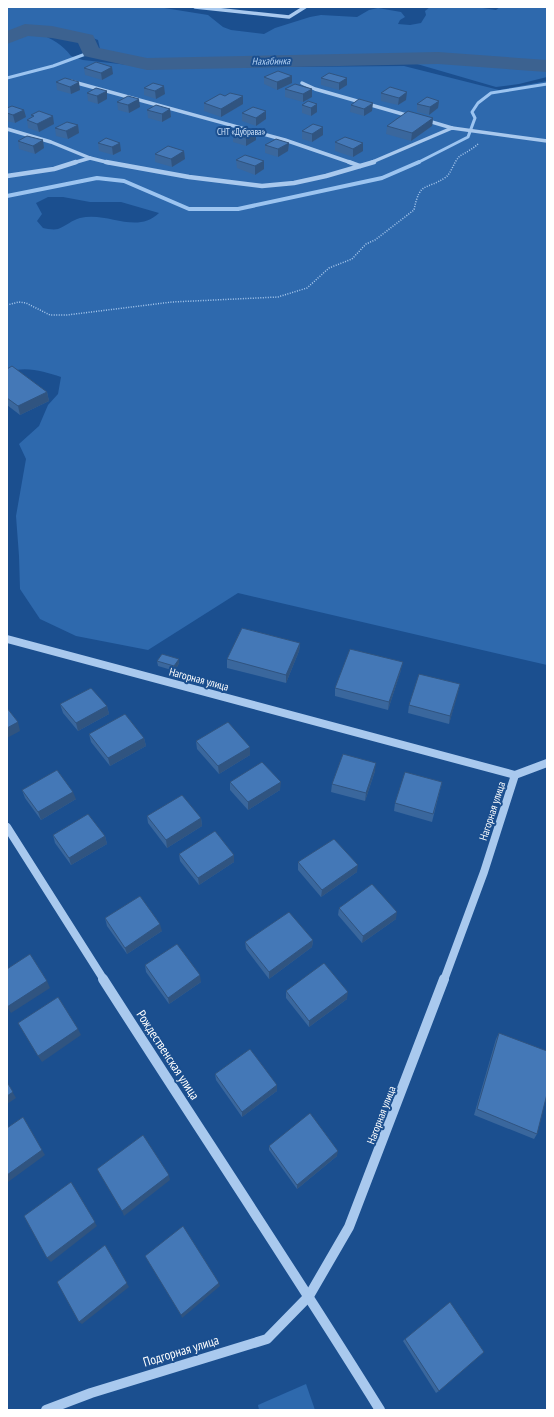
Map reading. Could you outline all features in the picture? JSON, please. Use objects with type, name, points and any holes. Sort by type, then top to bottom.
[{"type":"street","points":[[196,7],[289,17],[305,7]]},
{"type":"street","points":[[70,81],[285,140],[360,166]]},
{"type":"street","points":[[302,83],[315,89],[452,128],[547,141]]},
{"type":"street","points":[[7,129],[52,142],[90,158],[189,177],[262,186],[294,183],[378,161],[452,128]]},
{"type":"street","points":[[7,176],[54,169],[90,158]]},
{"type":"street","name":"Нагорная улица","points":[[7,639],[515,775],[481,879],[424,1033],[349,1227],[309,1296]]},
{"type":"street","points":[[515,775],[547,763]]},
{"type":"street","name":"Рождественская улица","points":[[7,827],[170,1084],[309,1296],[380,1410]]},
{"type":"street","name":"Подгорная улица","points":[[46,1410],[91,1393],[267,1339],[309,1296]]},
{"type":"path","points":[[7,305],[19,302],[26,303],[50,315],[67,315],[172,302],[278,297],[307,288],[329,268],[352,259],[366,244],[375,240],[414,210],[416,195],[428,185],[447,176],[456,159],[480,143],[484,133]]},
{"type":"green space","points":[[7,7],[158,7],[208,15],[223,27],[231,30],[264,34],[275,28],[310,17],[321,15],[357,17],[369,10],[378,8],[401,12],[405,17],[400,20],[398,24],[410,25],[421,23],[426,15],[425,11],[430,7],[476,7],[496,10],[500,7],[547,7],[547,77],[519,84],[496,87],[417,64],[368,58],[168,62],[138,60],[100,49],[98,40],[91,37],[61,30],[31,26],[17,29],[7,34]]},
{"type":"green space","name":"СНТ «Дубрава»","points":[[38,33],[56,42],[71,56],[83,60],[156,68],[404,66],[499,90],[547,81],[547,665],[238,593],[148,650],[76,636],[40,619],[20,589],[16,516],[26,459],[19,444],[39,426],[48,405],[58,394],[61,377],[28,369],[7,373],[7,42],[19,37]],"holes":[[[48,197],[63,197],[90,202],[121,202],[159,213],[150,219],[141,222],[90,217],[77,219],[58,229],[43,228],[37,221],[42,214],[36,203]]]},
{"type":"green space","points":[[306,1384],[315,1410],[259,1410],[258,1405]]},
{"type":"building","points":[[96,62],[112,67],[101,73],[84,68]]},
{"type":"building","points":[[278,71],[292,76],[277,82],[264,77]]},
{"type":"building","points":[[329,73],[347,78],[339,83],[321,78]]},
{"type":"building","points":[[65,78],[79,82],[70,87],[56,82]]},
{"type":"building","points":[[153,83],[164,86],[155,91],[144,88]]},
{"type":"building","points":[[295,84],[312,89],[303,94],[285,89]]},
{"type":"building","points":[[390,87],[407,92],[399,98],[381,93]]},
{"type":"building","points":[[96,88],[107,91],[97,96],[87,93]]},
{"type":"building","points":[[230,93],[243,96],[221,109],[204,103],[220,94],[225,96]]},
{"type":"building","points":[[128,96],[139,99],[128,105],[117,102]]},
{"type":"building","points":[[427,97],[439,101],[430,107],[417,104]]},
{"type":"building","points":[[359,99],[373,103],[364,109],[351,105]]},
{"type":"building","points":[[308,101],[317,104],[311,108],[302,105]]},
{"type":"building","points":[[156,105],[170,109],[162,114],[147,110]]},
{"type":"building","points":[[12,106],[24,110],[13,115],[7,113],[7,108]]},
{"type":"building","points":[[253,107],[266,111],[256,118],[242,113]]},
{"type":"building","points":[[39,111],[53,116],[37,124],[27,120],[34,116],[31,115]]},
{"type":"building","points":[[408,111],[433,118],[412,133],[387,126]]},
{"type":"building","points":[[67,122],[78,125],[66,131],[55,128]]},
{"type":"building","points":[[313,124],[323,127],[312,134],[302,131]]},
{"type":"building","points":[[243,128],[256,132],[246,138],[233,134]]},
{"type":"building","points":[[27,136],[43,140],[33,146],[18,141]]},
{"type":"building","points":[[345,137],[363,143],[353,149],[335,142]]},
{"type":"building","points":[[106,138],[120,143],[112,147],[98,143]]},
{"type":"building","points":[[276,139],[289,143],[278,149],[265,145]]},
{"type":"building","points":[[168,146],[184,151],[171,159],[155,154]]},
{"type":"building","points":[[245,155],[264,161],[255,166],[236,160]]},
{"type":"building","points":[[12,366],[47,392],[18,406],[7,398],[7,369]]},
{"type":"building","points":[[242,628],[300,643],[286,675],[227,659]]},
{"type":"building","points":[[350,649],[403,662],[389,702],[335,688]]},
{"type":"building","points":[[162,654],[179,659],[174,666],[157,661]]},
{"type":"building","points":[[419,674],[460,684],[450,716],[409,705]]},
{"type":"building","points":[[91,688],[107,706],[76,723],[60,704]]},
{"type":"building","points":[[7,708],[18,722],[7,728]]},
{"type":"building","points":[[125,714],[144,738],[108,758],[89,734]]},
{"type":"building","points":[[228,722],[250,747],[218,766],[196,741]]},
{"type":"building","points":[[343,754],[376,763],[366,793],[332,784]]},
{"type":"building","points":[[262,762],[281,782],[248,802],[230,782]]},
{"type":"building","points":[[57,770],[73,792],[38,812],[22,790]]},
{"type":"building","points":[[405,772],[442,782],[433,814],[395,803]]},
{"type":"building","points":[[182,795],[201,818],[166,840],[147,816]]},
{"type":"building","points":[[88,814],[105,836],[69,858],[53,835]]},
{"type":"building","points":[[215,831],[234,855],[198,878],[179,854]]},
{"type":"building","points":[[334,839],[358,865],[322,890],[298,862]]},
{"type":"building","points":[[372,884],[397,912],[363,936],[339,908]]},
{"type":"building","points":[[140,896],[160,924],[125,948],[105,918]]},
{"type":"building","points":[[289,912],[313,940],[269,972],[245,942]]},
{"type":"building","points":[[177,944],[200,975],[168,998],[145,965]]},
{"type":"building","points":[[30,954],[47,981],[7,1007],[7,969]]},
{"type":"building","points":[[324,963],[348,992],[309,1021],[286,991]]},
{"type":"building","points":[[58,997],[78,1029],[38,1056],[18,1023]]},
{"type":"building","points":[[499,1033],[547,1051],[547,1094],[537,1134],[477,1109]]},
{"type":"building","points":[[250,1049],[277,1085],[242,1112],[215,1074]]},
{"type":"building","points":[[7,1082],[13,1092],[7,1096]]},
{"type":"building","points":[[310,1113],[338,1151],[297,1185],[269,1146]]},
{"type":"building","points":[[23,1117],[42,1150],[7,1175],[7,1128]]},
{"type":"building","points":[[143,1135],[169,1175],[122,1211],[97,1169]]},
{"type":"building","points":[[71,1182],[95,1222],[47,1258],[24,1216]]},
{"type":"building","points":[[183,1226],[219,1283],[181,1315],[145,1256]]},
{"type":"building","points":[[105,1245],[127,1283],[79,1322],[57,1282]]},
{"type":"building","points":[[450,1302],[484,1352],[439,1391],[405,1339]]},
{"type":"waterway","name":"Нахабинка","points":[[7,38],[25,30],[52,32],[86,39],[91,52],[147,64],[438,58],[547,66]]},
{"type":"waterway","points":[[7,78],[53,66],[91,52]]},
{"type":"waterway","points":[[419,162],[468,137],[475,118],[472,112],[478,103],[491,93],[547,84]]},
{"type":"waterway","points":[[7,196],[97,178],[124,181],[189,209],[238,209],[382,178],[419,162]]}]
